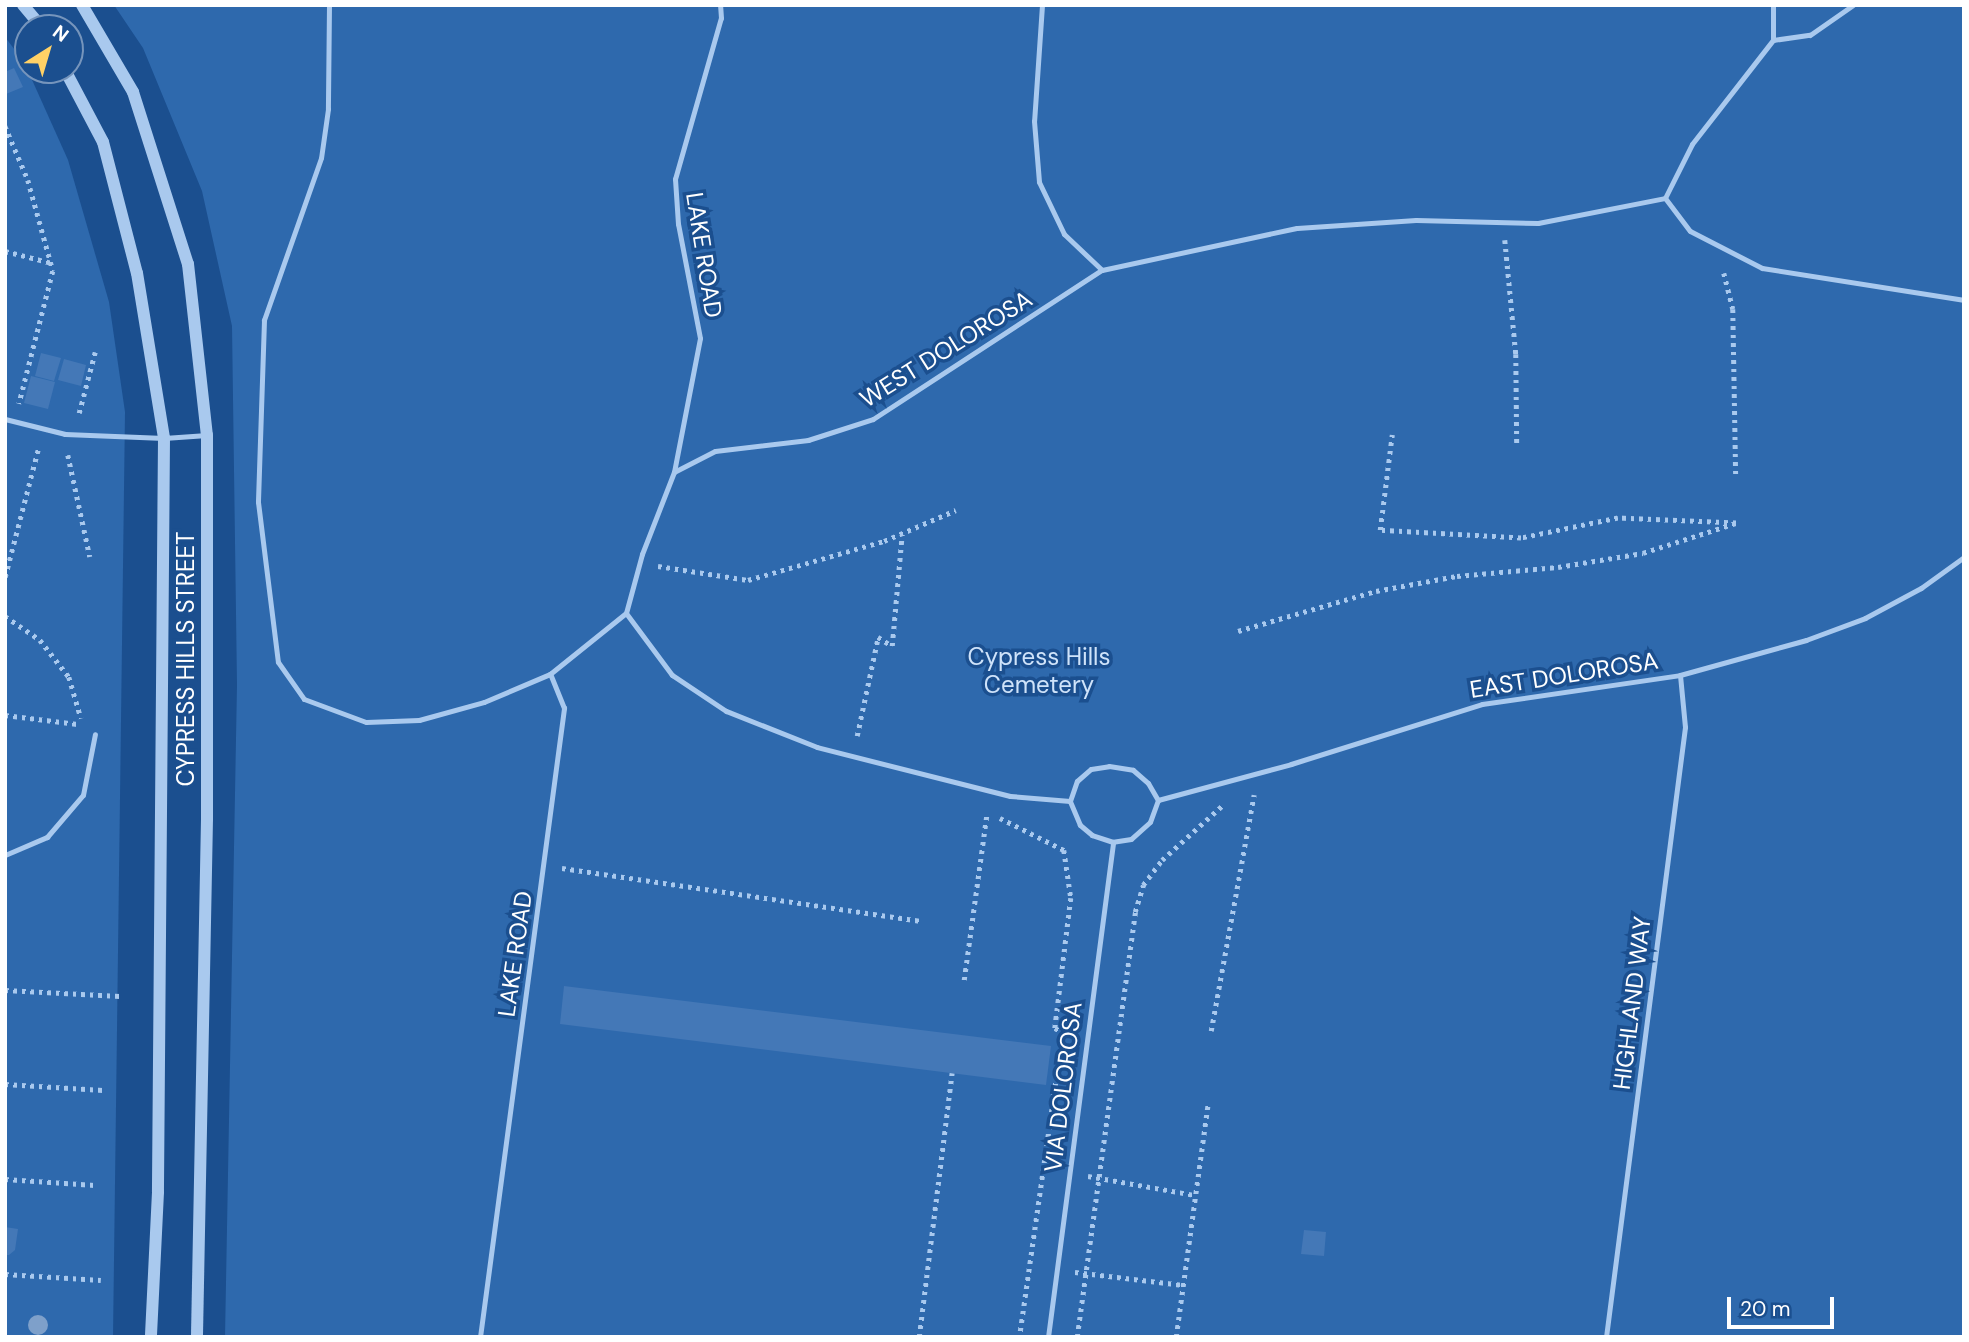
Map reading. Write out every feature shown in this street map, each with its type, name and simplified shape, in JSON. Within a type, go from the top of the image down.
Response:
[{"type":"street","name":"CYPRESS HILLS STREET","points":[[82,5],[133,92],[188,264],[207,435],[208,820],[197,1337]]},
{"type":"street","name":"CYPRESS HILLS STREET","points":[[72,84],[103,142],[137,273],[164,438],[158,1192],[150,1337]]},
{"type":"lane","points":[[329,5],[328,109],[321,158],[264,320],[258,502],[278,662],[304,699],[366,722],[419,720],[484,702],[551,674],[626,613],[640,563],[674,472]]},
{"type":"lane","name":"LAKE ROAD","points":[[674,472],[700,338],[678,224],[675,179],[721,18],[720,5]]},
{"type":"lane","points":[[1042,5],[1034,121],[1039,182],[1064,234],[1102,270]]},
{"type":"lane","points":[[1773,5],[1773,40],[1692,144],[1665,198],[1690,231],[1762,268],[1964,300]]},
{"type":"lane","points":[[1773,40],[1810,35],[1853,5]]},
{"type":"lane","name":"WEST DOLOROSA","points":[[674,472],[715,451],[808,440],[873,419],[1102,270],[1297,228],[1370,221],[1538,223],[1665,198]]},
{"type":"lane","points":[[5,419],[74,435],[164,438],[207,435]]},
{"type":"lane","name":"EAST DOLOROSA","points":[[1158,800],[1258,773],[1482,704],[1680,674],[1806,640],[1865,618],[1921,588],[1964,557]]},
{"type":"lane","points":[[626,613],[672,675],[726,711],[852,758],[1010,796],[1070,801]]},
{"type":"lane","name":"LAKE ROAD","points":[[480,1337],[564,708],[551,674]]},
{"type":"lane","name":"HIGHLAND WAY","points":[[1606,1337],[1685,727],[1680,674]]},
{"type":"lane","points":[[5,855],[47,837],[83,795],[96,734]]},
{"type":"lane","points":[[1109,766],[1133,770],[1148,783],[1158,800],[1150,822],[1131,839],[1113,842],[1092,835],[1080,825],[1070,801],[1077,781],[1091,769],[1109,766]]},
{"type":"lane","name":"VIA DOLOROSA","points":[[1048,1337],[1113,842]]},
{"type":"path","points":[[5,126],[28,180],[52,263],[15,421]]},
{"type":"path","points":[[1502,222],[1512,292],[1517,446]]},
{"type":"path","points":[[1717,245],[1733,309],[1736,477]]},
{"type":"path","points":[[5,251],[52,263]]},
{"type":"path","points":[[74,435],[95,352]]},
{"type":"path","points":[[1238,631],[1376,591],[1457,576],[1558,567],[1643,553],[1735,523],[1618,518],[1521,538],[1380,530],[1392,435]]},
{"type":"path","points":[[5,577],[38,446]]},
{"type":"path","points":[[80,452],[68,453],[90,557]]},
{"type":"path","points":[[640,563],[748,580],[902,534],[956,510]]},
{"type":"path","points":[[852,758],[877,637],[892,646],[902,534]]},
{"type":"path","points":[[5,616],[40,640],[69,677],[80,724]]},
{"type":"path","points":[[5,715],[80,724],[96,734]]},
{"type":"path","points":[[1211,1031],[1258,773]]},
{"type":"path","points":[[1077,1337],[1135,912],[1143,885],[1162,860],[1258,773]]},
{"type":"path","points":[[977,810],[1064,850],[1071,898],[1055,1028],[1063,1033],[1020,1337]]},
{"type":"path","points":[[964,979],[987,813]]},
{"type":"path","points":[[544,866],[921,921]]},
{"type":"path","points":[[5,990],[120,996]]},
{"type":"path","points":[[919,1337],[952,1073]]},
{"type":"path","points":[[5,1084],[103,1090]]},
{"type":"path","points":[[1176,1337],[1208,1104]]},
{"type":"path","points":[[1070,1173],[1195,1195]]},
{"type":"path","points":[[5,1179],[95,1185]]},
{"type":"path","points":[[1057,1270],[1183,1285]]},
{"type":"path","points":[[5,1274],[101,1280]]},
{"type":"green space","name":"Cypress Hills Cemetery","points":[[114,5],[1964,5],[1964,1337],[225,1337],[237,685],[232,326],[202,191],[143,48]]},
{"type":"green space","points":[[5,37],[14,49],[14,84],[34,84],[68,160],[109,302],[125,412],[113,1337],[5,1337]]},
{"type":"building","points":[[14,68],[14,84],[22,84],[23,87],[6,94],[5,72]]},
{"type":"building","points":[[41,353],[61,358],[54,381],[35,376]]},
{"type":"building","points":[[64,359],[86,365],[81,386],[58,380]]},
{"type":"building","points":[[31,376],[55,382],[48,409],[24,403]]},
{"type":"building","points":[[564,986],[1051,1046],[1046,1085],[560,1024]]},
{"type":"building","points":[[5,1227],[18,1229],[15,1250],[9,1255],[5,1255]]},
{"type":"building","points":[[1304,1230],[1326,1232],[1324,1256],[1301,1254]]}]
